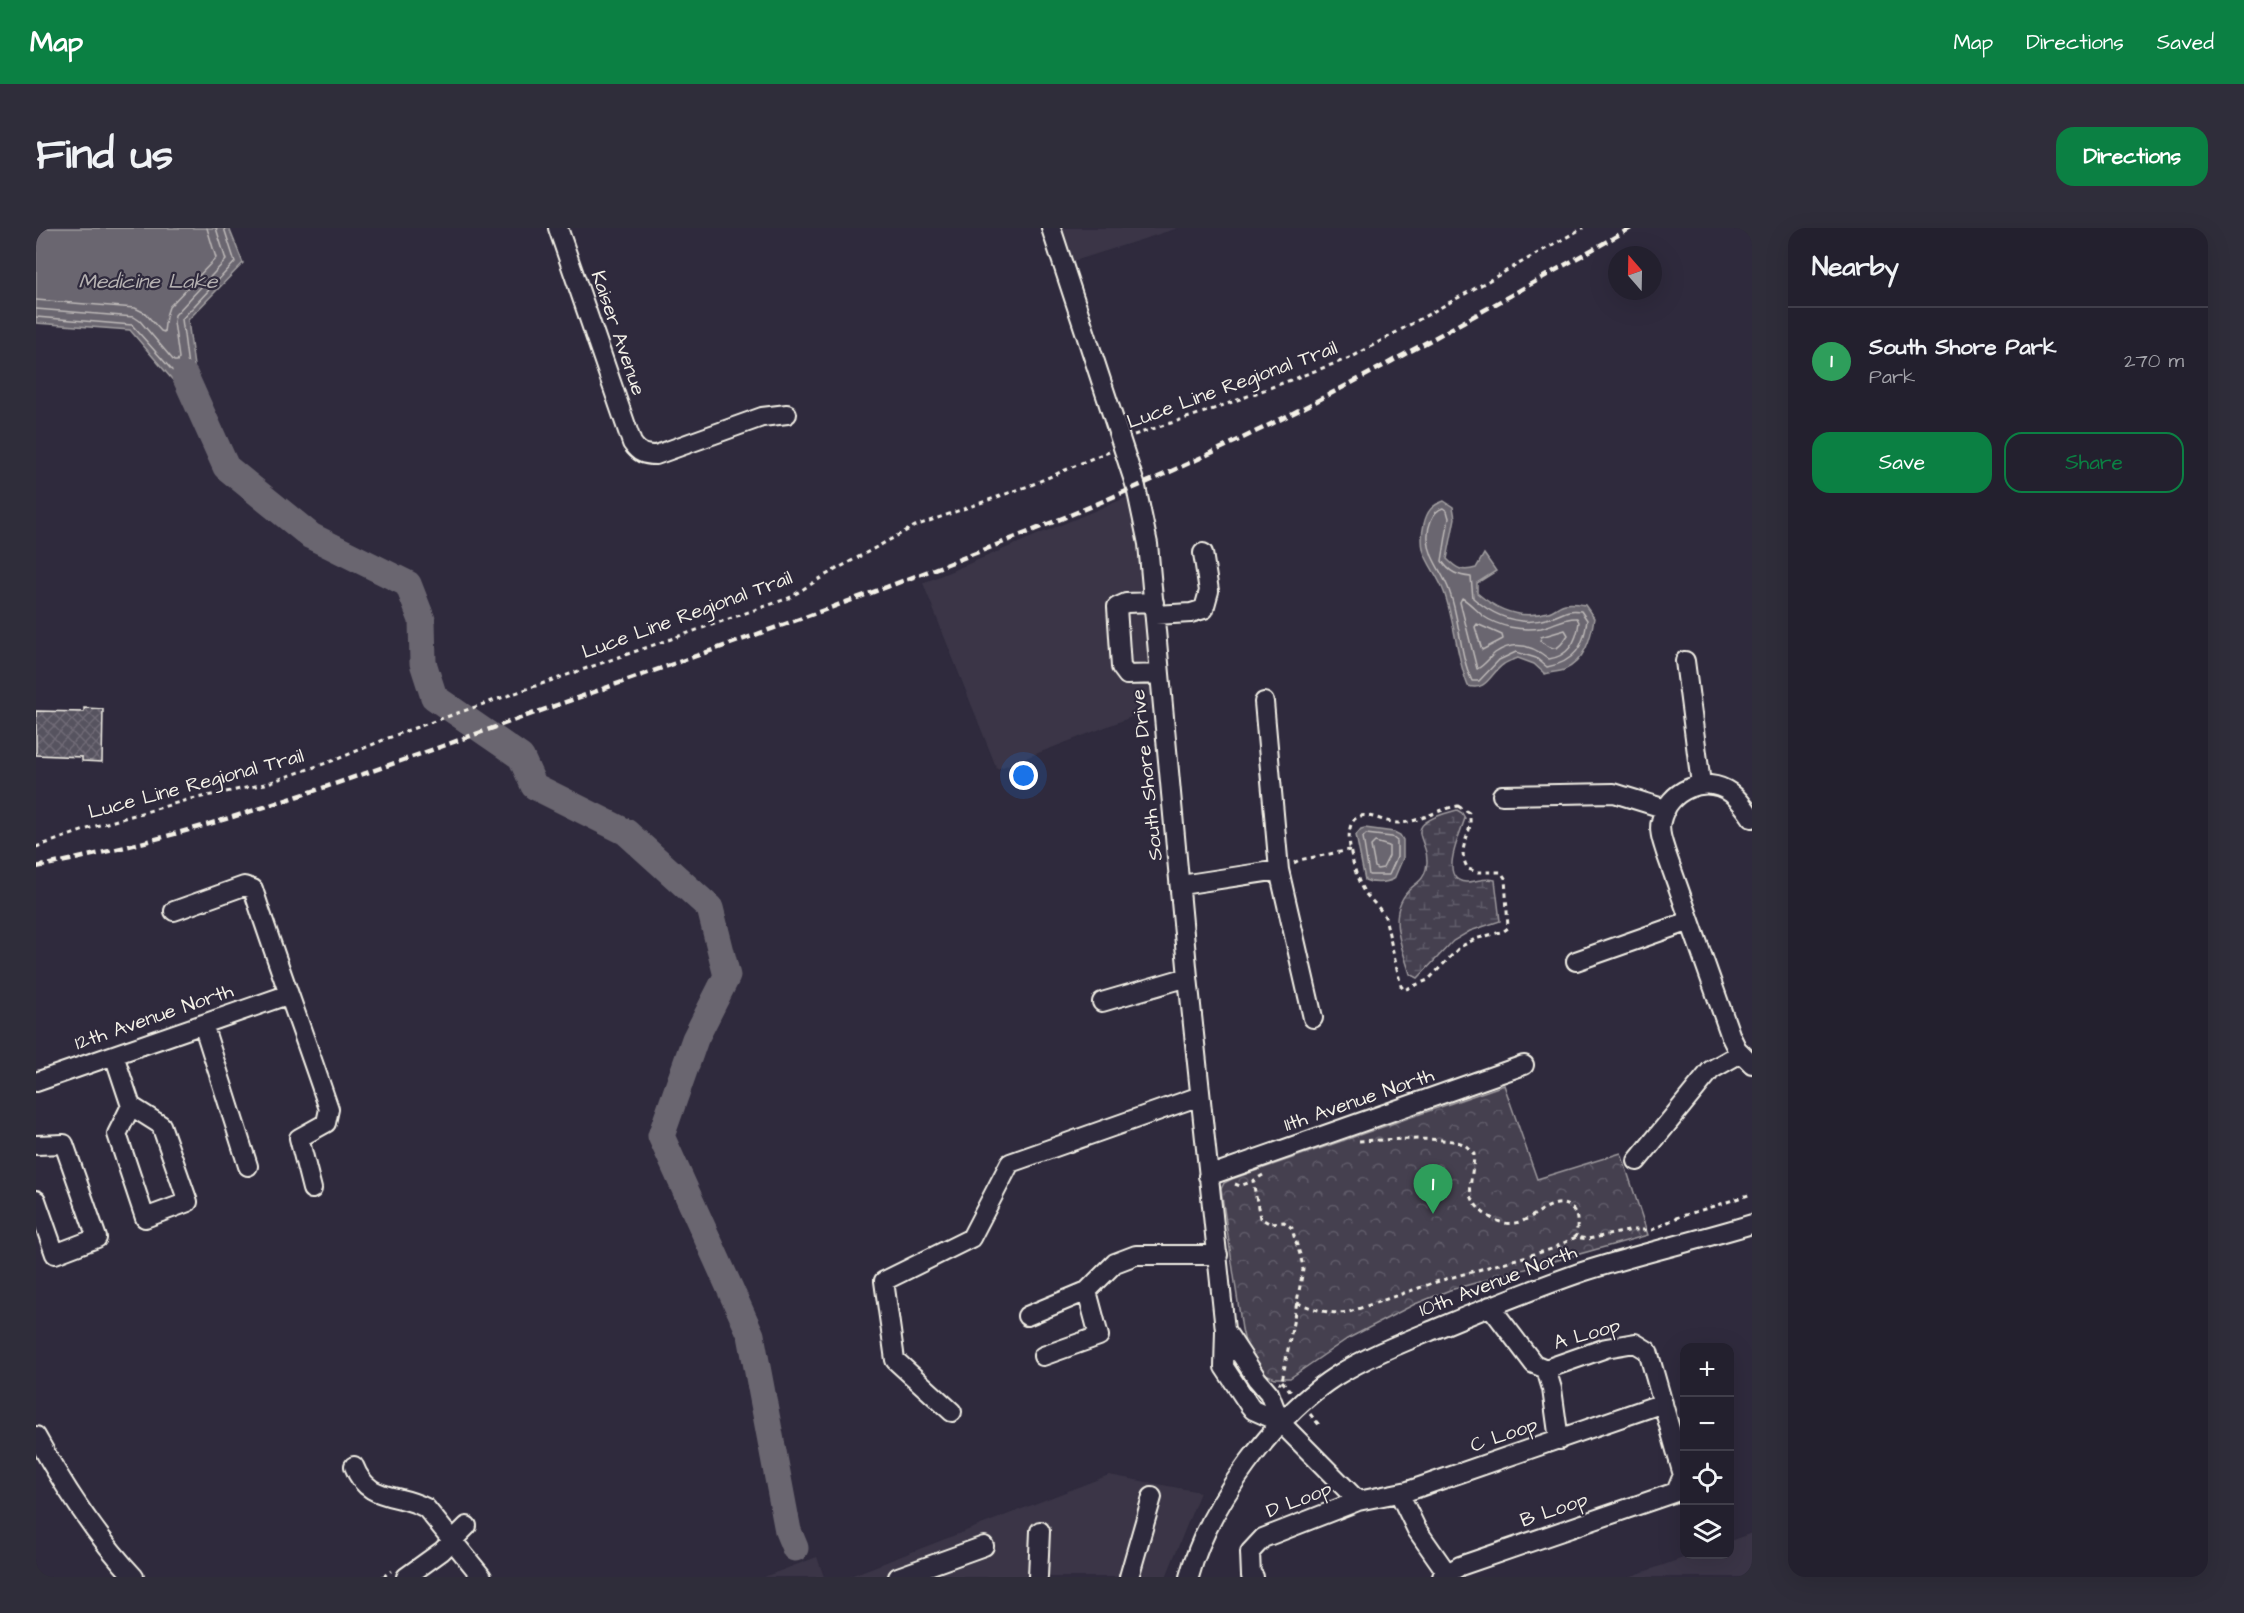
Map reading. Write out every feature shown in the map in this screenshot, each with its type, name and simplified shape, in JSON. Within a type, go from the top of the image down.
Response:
[{"type":"street","name":"Kaiser Avenue","points":[[558,228],[632,443],[638,452],[656,455],[762,417],[787,414]]},
{"type":"street","name":"South Shore Drive","points":[[1051,228],[1136,487],[1144,520],[1208,1176],[1218,1255],[1225,1330],[1224,1366],[1253,1410],[1280,1422]]},
{"type":"street","points":[[1160,674],[1127,675],[1121,667],[1117,607],[1126,603],[1191,613],[1204,609],[1209,591],[1203,553]]},
{"type":"street","points":[[1685,661],[1701,784]]},
{"type":"street","points":[[1263,702],[1279,870],[1313,1018]]},
{"type":"street","points":[[1637,1161],[1711,1070],[1747,1059],[1731,1037],[1661,837],[1660,821],[1675,797],[1687,788],[1701,784],[1716,786],[1730,792],[1741,802],[1752,818]]},
{"type":"street","points":[[1502,795],[1614,793],[1666,809]]},
{"type":"street","points":[[1181,885],[1279,870]]},
{"type":"street","points":[[174,911],[244,886],[253,889],[329,1109],[326,1123],[299,1138],[312,1189]]},
{"type":"street","points":[[1576,961],[1690,921]]},
{"type":"street","points":[[1102,1002],[1188,977]]},
{"type":"street","name":"12th Avenue North","points":[[36,1082],[288,995]]},
{"type":"street","points":[[203,1024],[248,1166]]},
{"type":"street","points":[[114,1055],[131,1106],[161,1125],[188,1202],[145,1218],[117,1134],[131,1106]]},
{"type":"street","name":"11th Avenue North","points":[[1208,1176],[1524,1065]]},
{"type":"street","points":[[952,1412],[895,1360],[884,1281],[971,1238],[1010,1163],[1200,1096]]},
{"type":"street","points":[[36,1145],[64,1144],[97,1238],[55,1254],[36,1200]]},
{"type":"street","name":"10th Avenue North","points":[[1280,1422],[1335,1377],[1385,1350],[1490,1306],[1583,1272],[1752,1224]]},
{"type":"street","points":[[1027,1316],[1088,1291],[1115,1263],[1136,1255],[1218,1255]]},
{"type":"street","points":[[1043,1356],[1099,1336],[1088,1291]]},
{"type":"street","name":"A Loop","points":[[1490,1306],[1534,1364],[1546,1369],[1606,1348],[1635,1343],[1648,1351],[1683,1475],[1676,1492]]},
{"type":"street","name":"South Shore Drive","points":[[1225,1330],[1257,1379],[1269,1393],[1280,1422]]},
{"type":"street","points":[[1546,1369],[1552,1389],[1559,1440]]},
{"type":"street","name":"C Loop","points":[[1358,1501],[1399,1493],[1663,1403]]},
{"type":"street","points":[[1189,1577],[1194,1560],[1220,1502],[1280,1422]]},
{"type":"street","name":"D Loop","points":[[1254,1577],[1251,1576],[1250,1552],[1263,1538],[1358,1501],[1280,1422]]},
{"type":"street","points":[[36,1436],[79,1510],[111,1552],[134,1577]]},
{"type":"street","points":[[354,1466],[362,1482],[378,1494],[403,1498],[426,1508],[482,1577]]},
{"type":"street","name":"B Loop","points":[[1444,1575],[1460,1566],[1676,1492]]},
{"type":"street","points":[[1399,1493],[1417,1530],[1444,1575]]},
{"type":"street","points":[[1129,1577],[1152,1497]]},
{"type":"street","points":[[406,1577],[442,1551],[467,1526]]},
{"type":"street","points":[[1038,1577],[1040,1531]]},
{"type":"street","points":[[898,1577],[984,1546]]},
{"type":"path","name":"Luce Line Regional Trail","points":[[36,847],[96,826],[187,800],[265,784],[325,764],[403,732],[789,598],[915,526],[1031,485],[1112,450],[1130,436],[1208,411],[1352,357],[1583,228]]},
{"type":"path","points":[[1458,806],[1469,813],[1472,824],[1462,846],[1462,859],[1468,869],[1478,872],[1501,872],[1505,878],[1508,928],[1475,939],[1460,947],[1428,980],[1404,990],[1401,986],[1385,916],[1360,884],[1350,850],[1349,830],[1352,820],[1359,816],[1366,815],[1382,821],[1399,823],[1426,818],[1444,808],[1458,806]]},
{"type":"path","points":[[1279,870],[1299,860],[1350,850]]},
{"type":"path","points":[[1358,1141],[1422,1140],[1463,1144],[1474,1154],[1471,1197],[1479,1210],[1496,1222],[1516,1223],[1533,1217],[1554,1204],[1564,1204],[1573,1209],[1578,1221],[1576,1237]]},
{"type":"path","points":[[1269,1393],[1282,1381],[1304,1270],[1302,1259],[1295,1247],[1292,1228],[1284,1222],[1269,1223],[1260,1218],[1253,1181],[1272,1170]]},
{"type":"path","points":[[1297,1303],[1324,1312],[1336,1314],[1348,1312],[1439,1281],[1552,1249],[1576,1237],[1588,1239],[1633,1230],[1652,1230],[1676,1218],[1752,1194]]},
{"type":"shaded area","points":[[1059,228],[1178,228],[1071,262]]},
{"type":"shaded area","points":[[1130,496],[1141,544],[1152,709],[997,769],[923,583]]},
{"type":"shaded area","points":[[1109,1475],[1200,1492],[1166,1577],[848,1577]]},
{"type":"shaded area","points":[[1752,1533],[1752,1577],[1629,1577],[1681,1559],[1734,1559],[1734,1540]]},
{"type":"shaded area","points":[[817,1557],[824,1577],[764,1577]]},
{"type":"green space","points":[[1457,810],[1465,818],[1453,855],[1453,873],[1457,879],[1466,882],[1495,880],[1500,921],[1470,931],[1453,941],[1418,978],[1410,974],[1403,953],[1398,931],[1398,909],[1402,899],[1425,873],[1427,858],[1420,834],[1421,828],[1437,816]]},
{"type":"green space","points":[[1504,1085],[1537,1179],[1621,1153],[1648,1235],[1450,1290],[1415,1304],[1347,1339],[1290,1378],[1275,1378],[1263,1373],[1246,1347],[1242,1329],[1221,1189],[1224,1183]]},
{"type":"water","name":"Medicine Lake","points":[[36,228],[229,228],[243,263],[188,320],[200,412],[130,330],[36,323]]},
{"type":"water","points":[[1444,501],[1453,507],[1455,518],[1447,559],[1460,569],[1467,570],[1476,568],[1484,554],[1496,571],[1477,583],[1477,593],[1493,605],[1510,612],[1528,615],[1550,611],[1565,604],[1585,605],[1594,618],[1591,633],[1582,655],[1571,666],[1562,671],[1545,674],[1534,664],[1518,658],[1504,664],[1484,684],[1468,686],[1448,603],[1422,545],[1427,515],[1436,504]]},
{"type":"water","points":[[1365,828],[1394,832],[1403,840],[1403,858],[1394,879],[1380,882],[1365,880],[1356,835]]},
{"type":"building","points":[[84,708],[103,709],[102,762],[82,761],[82,757],[36,755],[36,711],[84,712]]},
{"type":"waterway","points":[[185,376],[226,467],[311,536],[408,584],[422,620],[423,663],[434,697],[521,757],[534,786],[626,832],[710,908],[727,976],[695,1039],[661,1136],[751,1335],[788,1531],[795,1548]]},
{"type":"railway","points":[[36,867],[169,836],[299,796],[805,617],[969,556],[1131,489],[1265,427],[1423,344],[1631,228]]},
{"type":"place","name":"South Shore Park","points":[[1433,1214]]}]
